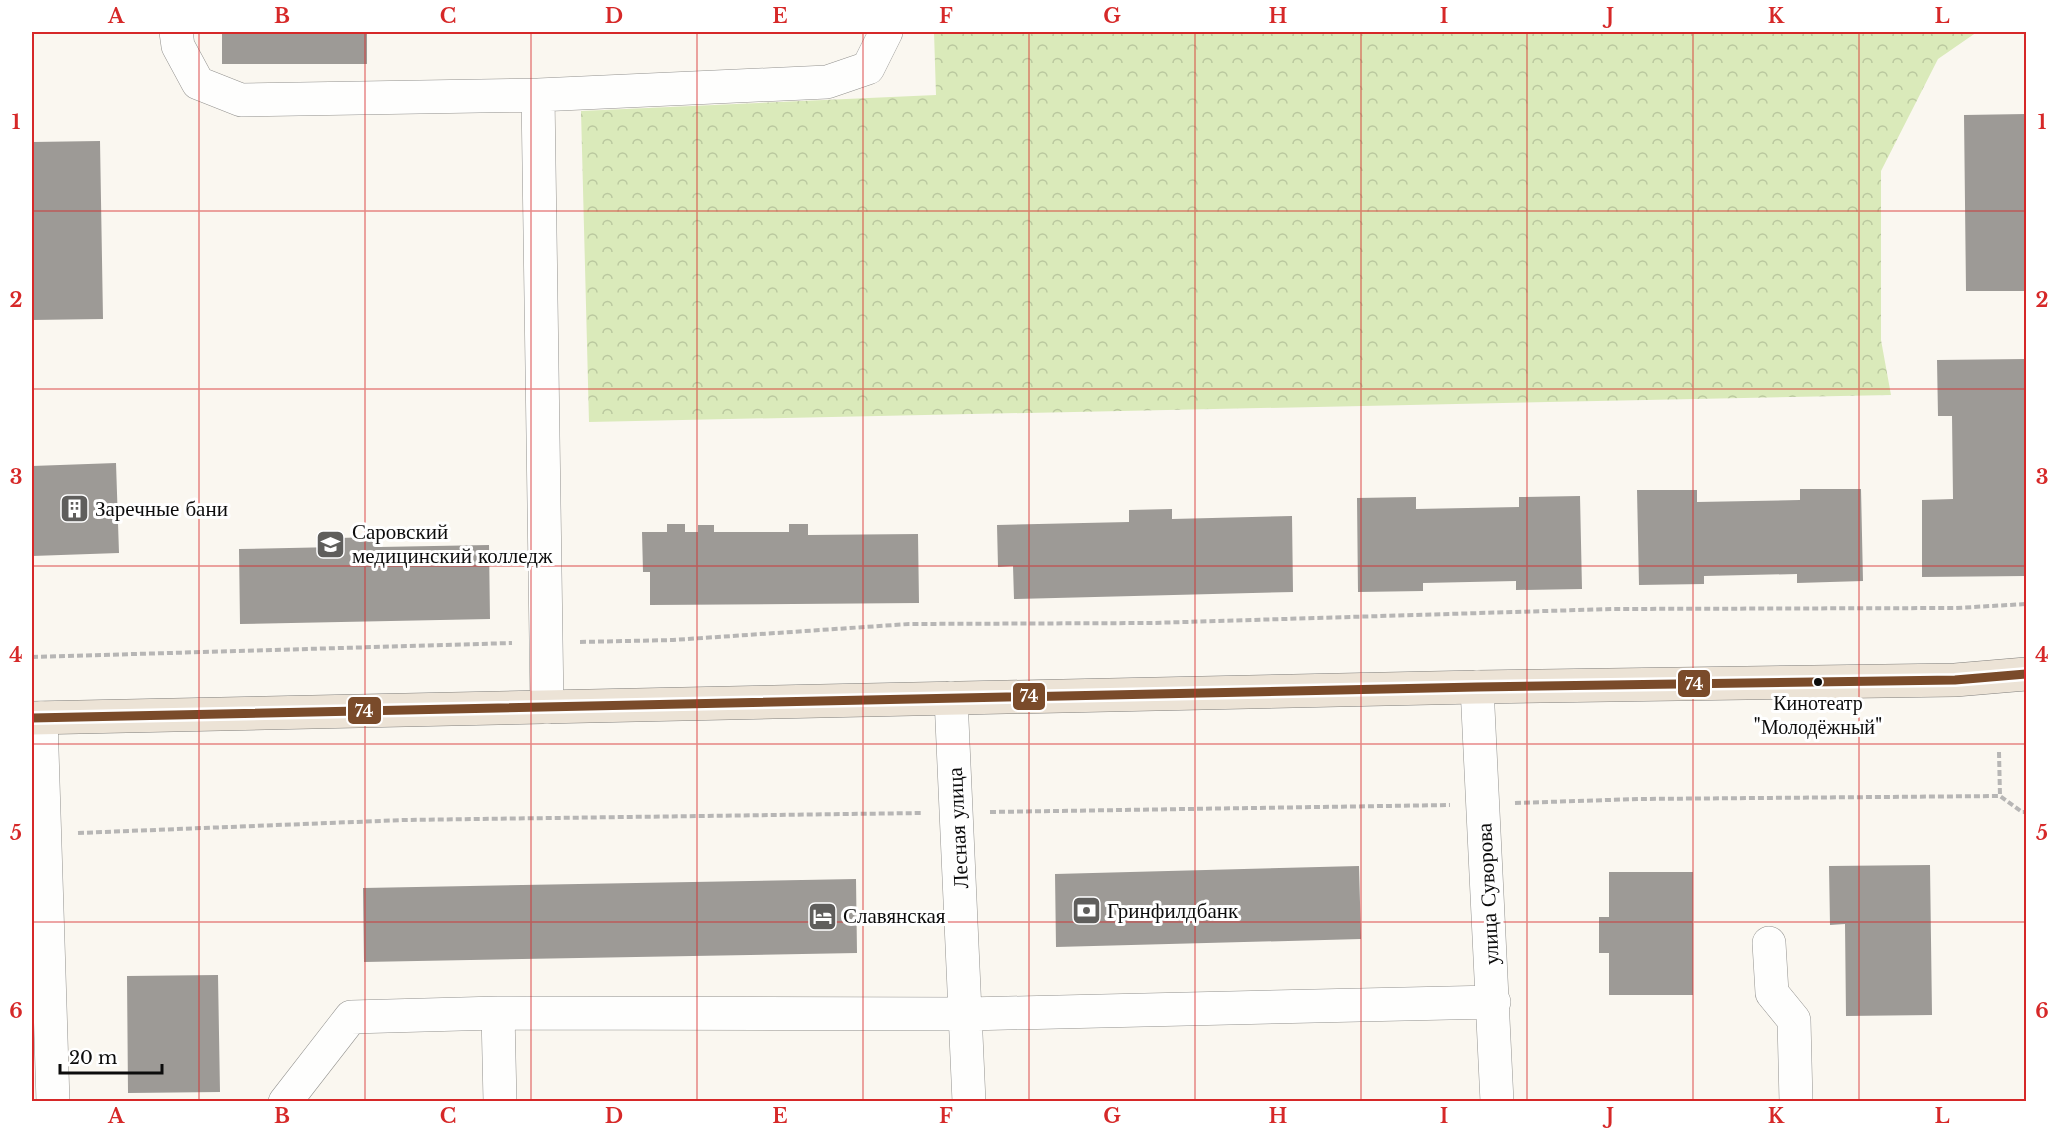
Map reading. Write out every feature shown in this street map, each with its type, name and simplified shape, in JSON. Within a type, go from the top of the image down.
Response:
[{"type":"main road","points":[[36,718],[1477,687],[1955,680],[2026,674]]},
{"type":"street","points":[[176,32],[178,46],[198,83],[241,100],[538,95],[827,82],[868,68],[886,32]]},
{"type":"street","points":[[538,95],[547,707]]},
{"type":"street","name":"улица Суворова","points":[[1477,687],[1497,1101]]},
{"type":"street","name":"Лесная улица","points":[[951,698],[967,1014],[969,1101]]},
{"type":"street","points":[[36,718],[46,836],[53,1101]]},
{"type":"street","points":[[1769,943],[1772,993],[1794,1020],[1796,1101]]},
{"type":"street","points":[[285,1101],[351,1017],[498,1013],[967,1014],[1494,1002]]},
{"type":"street","points":[[498,1013],[500,1101]]},
{"type":"path","points":[[32,657],[673,640],[909,624],[1152,622],[1612,609],[1956,608],[2026,604]]},
{"type":"path","points":[[1999,752],[2000,796]]},
{"type":"path","points":[[46,836],[116,829],[404,820],[957,813],[1484,804],[1639,799],[2000,796],[2022,812],[2026,812]]},
{"type":"green space","points":[[934,32],[1977,32],[1938,59],[1881,171],[1881,340],[1891,395],[589,422],[581,111],[936,95]]},
{"type":"building","points":[[222,32],[367,32],[367,64],[222,64]]},
{"type":"building","points":[[2026,114],[2026,291],[1966,291],[1964,115]]},
{"type":"building","points":[[100,141],[103,319],[32,320],[32,142]]},
{"type":"building","points":[[2026,359],[2026,576],[1922,577],[1922,500],[1953,499],[1952,416],[1938,416],[1937,360]]},
{"type":"building","name":"Заречные бани","points":[[116,463],[119,553],[32,556],[32,466]]},
{"type":"building","points":[[1800,489],[1861,489],[1863,581],[1797,583],[1797,574],[1704,576],[1704,584],[1639,585],[1637,490],[1697,490],[1697,502],[1800,500]]},
{"type":"building","points":[[1580,496],[1582,589],[1516,590],[1516,581],[1423,583],[1423,591],[1358,592],[1357,498],[1416,497],[1416,509],[1519,507],[1519,497]]},
{"type":"building","points":[[1172,509],[1172,519],[1292,516],[1293,592],[1014,599],[1013,566],[998,567],[997,525],[1129,522],[1129,510]]},
{"type":"building","points":[[667,524],[685,524],[685,532],[698,532],[698,525],[714,525],[714,532],[789,532],[789,524],[808,524],[808,535],[918,534],[919,603],[650,605],[650,572],[643,572],[642,532],[667,532]]},
{"type":"building","points":[[378,537],[379,547],[489,545],[490,619],[240,624],[239,549],[337,547],[337,538]]},
{"type":"building","points":[[1930,865],[1932,1015],[1846,1016],[1845,924],[1830,925],[1829,866]]},
{"type":"building","points":[[1359,866],[1361,939],[1056,947],[1055,874]]},
{"type":"building","points":[[1609,872],[1693,872],[1693,995],[1609,995],[1609,953],[1599,953],[1599,917],[1609,917]]},
{"type":"building","points":[[856,879],[857,953],[364,962],[363,888]]},
{"type":"building","points":[[218,975],[220,1092],[128,1093],[127,976]]},
{"type":"transit line","name":"74","points":[[32,718],[1477,687],[1955,680],[2026,674]]},
{"type":"place","name":"Заречные бани","points":[[74,509]]},
{"type":"place","name":"Саровский медицинский колледж","points":[[331,544]]},
{"type":"place","name":"Кинотеатр \"Молодёжный\"","points":[[1818,682]]},
{"type":"place","name":"Гринфилдбанк","points":[[1086,911]]},
{"type":"place","name":"Славянская","points":[[822,916]]}]
